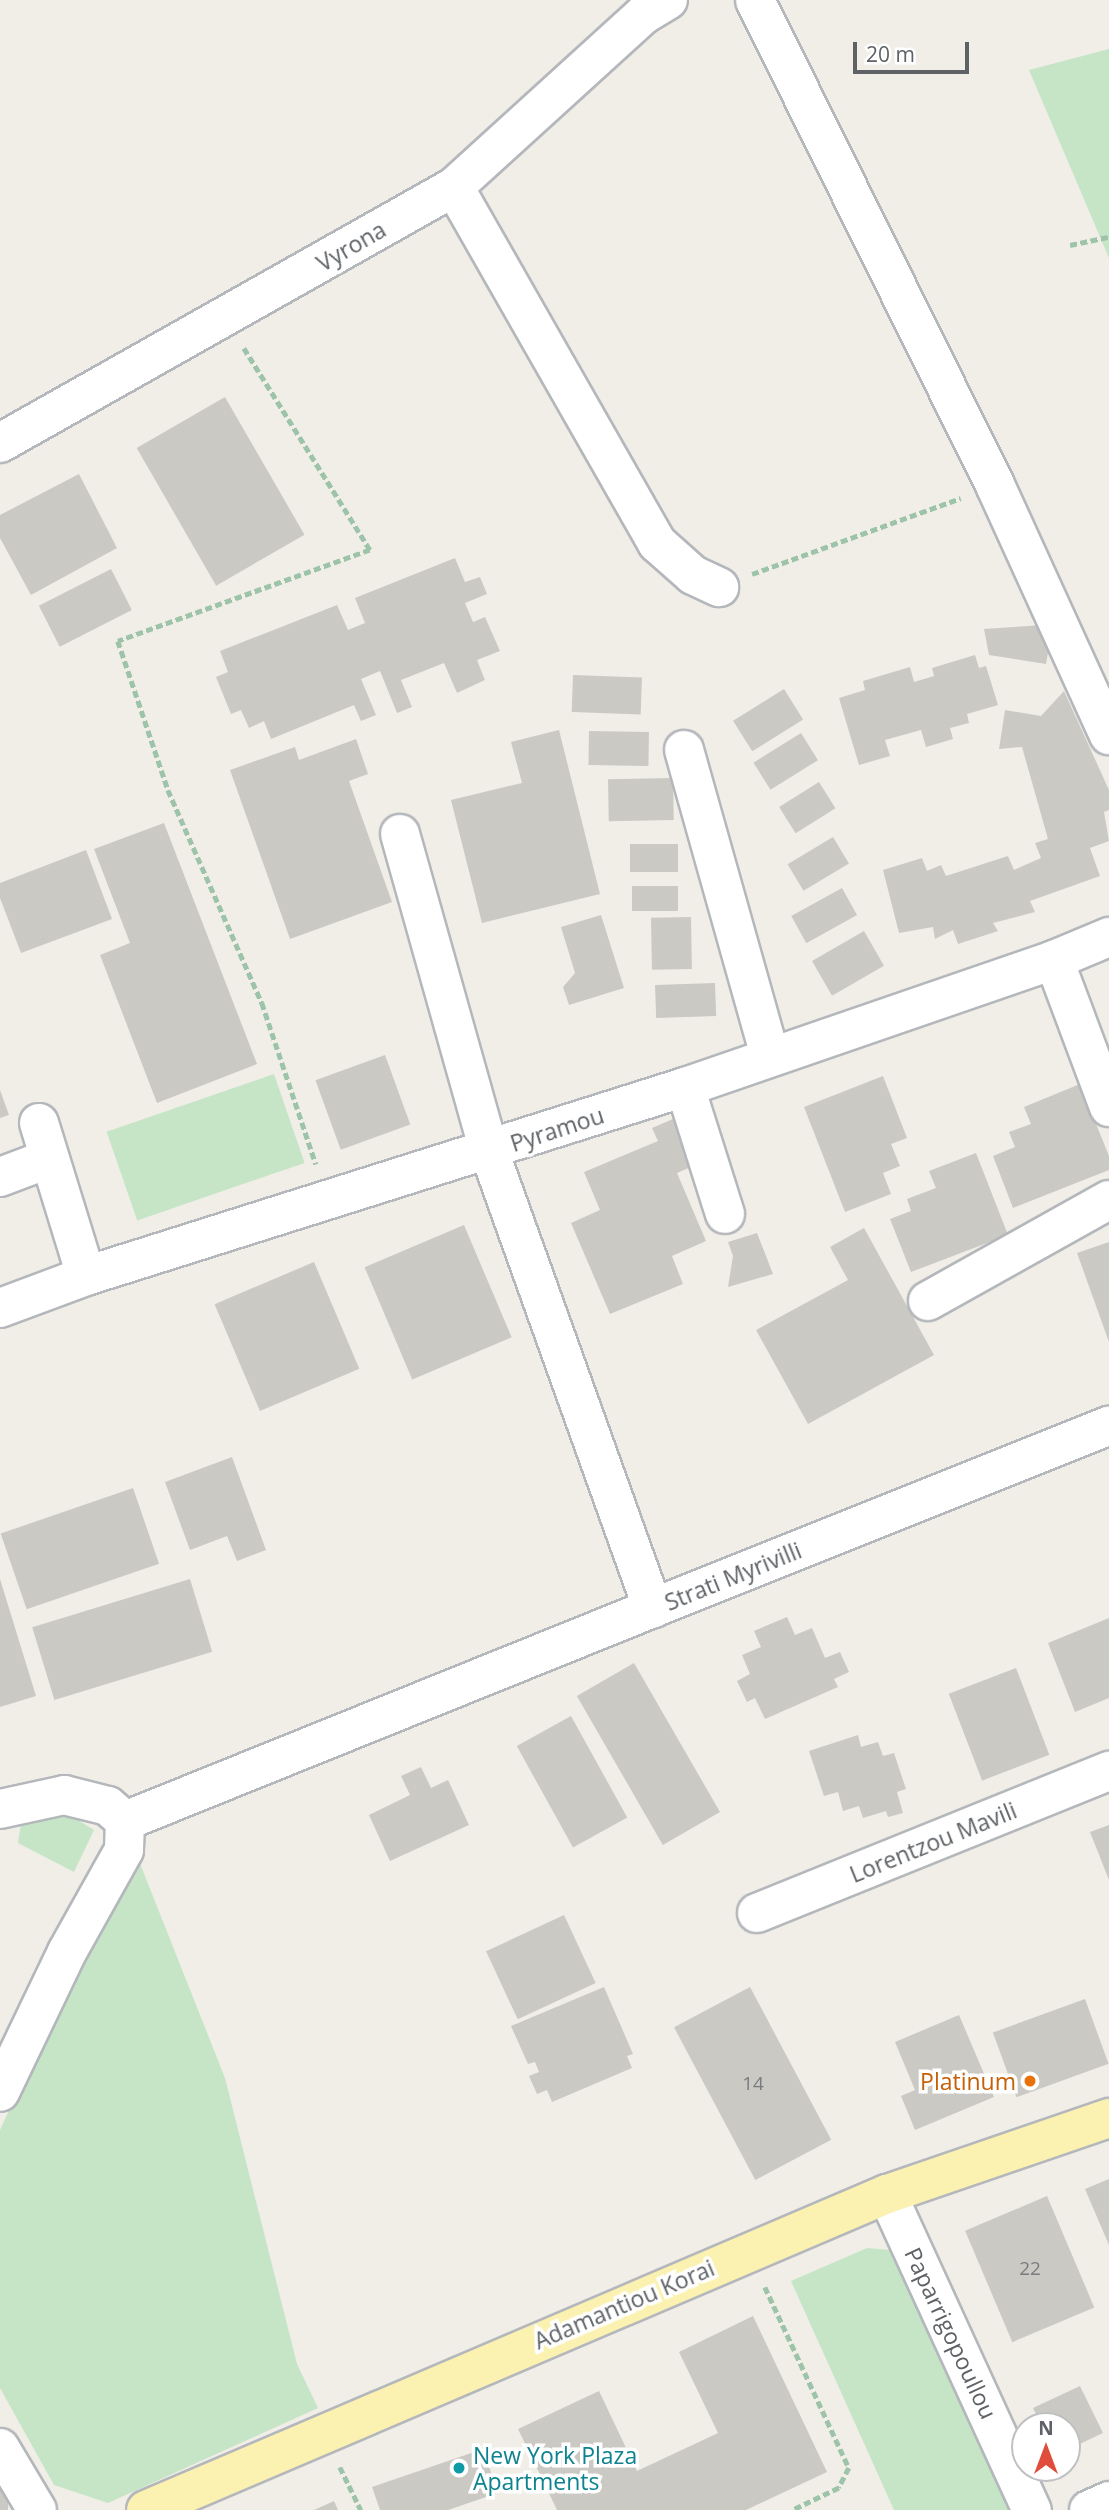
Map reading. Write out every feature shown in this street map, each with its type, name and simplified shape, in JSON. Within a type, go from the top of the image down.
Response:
[{"type":"main road","name":"Adamantiou Korai","points":[[146,2510],[887,2194],[1109,2118]]},
{"type":"street","name":"Vyrona","points":[[0,443],[226,318],[454,187],[643,15],[667,0]]},
{"type":"street","points":[[755,0],[995,485],[1109,735]]},
{"type":"street","points":[[454,187],[657,543],[693,575],[719,587]]},
{"type":"street","points":[[684,750],[770,1056]]},
{"type":"street","name":"Strati Myrivilli","points":[[400,834],[489,1150],[653,1608],[1109,1426]]},
{"type":"street","name":"Pyramou","points":[[0,1308],[86,1276],[329,1203],[685,1087],[1054,960],[1109,936]]},
{"type":"street","points":[[1054,960],[1109,1107]]},
{"type":"street","points":[[685,1087],[726,1214]]},
{"type":"street","points":[[0,1177],[43,1141],[86,1276]]},
{"type":"street","points":[[928,1301],[1109,1200]]},
{"type":"street","points":[[125,1822],[653,1608]]},
{"type":"street","name":"Lorentzou Mavili","points":[[757,1913],[1109,1771]]},
{"type":"street","points":[[0,1810],[64,1795],[108,1806],[125,1822],[124,1850],[66,1952],[0,2092]]},
{"type":"street","name":"Paparrigopoullou","points":[[887,2194],[1032,2510]]},
{"type":"street","points":[[0,2448],[37,2510]]},
{"type":"street","points":[[1089,2510],[1109,2501]]},
{"type":"path","points":[[1070,245],[1109,236]]},
{"type":"path","points":[[226,318],[370,550],[118,641],[168,790],[262,1003],[329,1203]]},
{"type":"path","points":[[719,587],[995,485]]},
{"type":"path","points":[[748,2251],[849,2468],[839,2488],[793,2510]]},
{"type":"green space","points":[[1109,49],[1109,258],[1029,70]]},
{"type":"green space","points":[[274,1074],[305,1163],[137,1221],[107,1132]]},
{"type":"green space","points":[[68,1814],[94,1830],[74,1872],[18,1843],[21,1823]]},
{"type":"green space","points":[[139,1861],[225,2078],[297,2364],[318,2408],[108,2503],[54,2485],[0,2388],[0,2130],[80,1957]]},
{"type":"green space","points":[[867,2248],[891,2250],[906,2265],[1016,2510],[894,2510],[791,2281]]},
{"type":"building","points":[[225,397],[305,535],[216,586],[137,448]]},
{"type":"building","points":[[79,474],[117,548],[31,595],[0,538],[0,515]]},
{"type":"building","points":[[455,558],[465,582],[480,577],[487,594],[465,603],[473,622],[485,617],[500,651],[477,660],[485,680],[457,693],[444,663],[401,680],[412,707],[397,713],[380,671],[361,679],[376,715],[361,721],[354,705],[271,739],[264,721],[249,728],[241,710],[231,714],[216,677],[228,672],[220,651],[337,605],[348,630],[365,623],[355,598]]},
{"type":"building","points":[[111,569],[132,610],[60,647],[39,606]]},
{"type":"building","points":[[1043,625],[1049,647],[1046,664],[989,655],[984,629]]},
{"type":"building","points":[[975,655],[979,668],[986,666],[998,705],[967,714],[969,723],[950,728],[953,739],[926,747],[921,730],[885,740],[890,756],[859,765],[839,698],[865,690],[863,681],[910,667],[914,682],[934,676],[932,668]]},
{"type":"building","points":[[573,675],[642,677],[641,714],[572,712]]},
{"type":"building","points":[[784,689],[803,720],[752,751],[733,721]]},
{"type":"building","points":[[1064,691],[1109,790],[1109,810],[1104,812],[1109,841],[1090,848],[1100,876],[1030,901],[1035,912],[993,923],[998,931],[958,944],[953,930],[935,939],[933,927],[899,933],[883,870],[922,858],[927,871],[941,865],[946,876],[1008,856],[1014,870],[1041,858],[1035,843],[1048,839],[1022,747],[999,749],[1005,710],[1041,716]]},
{"type":"building","points":[[559,730],[600,894],[482,923],[451,800],[522,783],[511,742]]},
{"type":"building","points":[[589,731],[649,732],[648,766],[588,765]]},
{"type":"building","points":[[801,733],[818,760],[770,790],[754,763]]},
{"type":"building","points":[[356,739],[368,774],[349,781],[392,902],[290,939],[230,770],[295,747],[299,760]]},
{"type":"building","points":[[673,778],[674,820],[609,821],[608,779]]},
{"type":"building","points":[[819,782],[835,808],[796,833],[779,807]]},
{"type":"building","points":[[164,823],[257,1064],[157,1103],[100,955],[130,943],[94,849]]},
{"type":"building","points":[[833,837],[849,864],[804,891],[788,864]]},
{"type":"building","points":[[630,844],[678,844],[678,872],[630,872]]},
{"type":"building","points":[[86,850],[112,919],[21,953],[0,898],[0,883]]},
{"type":"building","points":[[632,886],[678,886],[678,911],[632,911]]},
{"type":"building","points":[[842,888],[857,915],[806,943],[791,916]]},
{"type":"building","points":[[601,915],[624,988],[569,1005],[563,987],[575,973],[561,927]]},
{"type":"building","points":[[691,917],[692,969],[652,970],[651,918]]},
{"type":"building","points":[[864,931],[884,966],[832,996],[812,961]]},
{"type":"building","points":[[715,983],[716,1016],[656,1018],[655,985]]},
{"type":"building","points":[[385,1055],[410,1125],[341,1150],[315,1080]]},
{"type":"building","points":[[883,1076],[907,1138],[891,1144],[900,1166],[883,1173],[891,1194],[845,1212],[804,1107]]},
{"type":"building","points":[[1080,1084],[1109,1156],[1109,1170],[1013,1208],[993,1156],[1015,1147],[1009,1132],[1031,1124],[1024,1107]]},
{"type":"building","points":[[0,1090],[9,1115],[0,1118]]},
{"type":"building","points":[[673,1119],[693,1166],[677,1173],[706,1241],[672,1256],[683,1284],[610,1314],[571,1223],[600,1210],[584,1172],[658,1141],[652,1128]]},
{"type":"building","points":[[976,1153],[1008,1235],[911,1272],[890,1219],[911,1211],[907,1199],[936,1188],[929,1171]]},
{"type":"building","points":[[464,1225],[512,1337],[412,1380],[365,1267]]},
{"type":"building","points":[[864,1228],[934,1355],[808,1424],[756,1330],[848,1280],[830,1247]]},
{"type":"building","points":[[757,1233],[773,1274],[728,1287],[733,1256],[728,1242]]},
{"type":"building","points":[[1109,1242],[1109,1342],[1077,1253]]},
{"type":"building","points":[[314,1262],[359,1369],[260,1411],[215,1304]]},
{"type":"building","points":[[232,1457],[266,1550],[237,1561],[227,1536],[190,1550],[165,1482]]},
{"type":"building","points":[[133,1488],[159,1564],[27,1609],[1,1534]]},
{"type":"building","points":[[0,1579],[36,1696],[0,1707]]},
{"type":"building","points":[[190,1579],[212,1652],[54,1700],[32,1627]]},
{"type":"building","points":[[787,1617],[795,1635],[812,1628],[825,1658],[840,1652],[849,1672],[834,1679],[838,1687],[765,1719],[755,1698],[747,1702],[737,1681],[750,1674],[742,1655],[761,1647],[754,1631]]},
{"type":"building","points":[[1109,1618],[1109,1698],[1075,1712],[1048,1643]]},
{"type":"building","points":[[634,1663],[720,1812],[663,1845],[577,1696]]},
{"type":"building","points":[[1016,1668],[1049,1755],[982,1781],[949,1694]]},
{"type":"building","points":[[571,1716],[627,1817],[573,1848],[517,1746]]},
{"type":"building","points":[[858,1735],[861,1747],[878,1742],[883,1756],[894,1753],[906,1789],[897,1792],[903,1813],[888,1817],[886,1811],[863,1818],[859,1806],[843,1811],[838,1792],[824,1796],[809,1751]]},
{"type":"building","points":[[421,1767],[431,1788],[448,1780],[469,1825],[390,1861],[369,1815],[410,1795],[401,1776]]},
{"type":"building","points":[[1109,1825],[1109,1880],[1090,1832]]},
{"type":"building","points":[[564,1915],[596,1983],[518,2019],[486,1951]]},
{"type":"building","points":[[604,1987],[633,2054],[627,2056],[632,2068],[552,2102],[547,2090],[537,2094],[529,2076],[539,2072],[535,2062],[528,2064],[511,2026]]},
{"type":"building","points":[[750,1987],[831,2140],[755,2180],[674,2027]]},
{"type":"building","points":[[1085,1999],[1109,2064],[1017,2097],[993,2033]]},
{"type":"building","points":[[959,2015],[994,2097],[915,2130],[901,2096],[915,2090],[895,2042]]},
{"type":"building","points":[[1109,2179],[1109,2245],[1085,2189]]},
{"type":"building","points":[[1047,2196],[1094,2307],[1012,2342],[965,2231]]},
{"type":"building","points":[[753,2316],[827,2472],[746,2510],[557,2510],[518,2429],[599,2391],[637,2471],[718,2433],[679,2352]]},
{"type":"building","points":[[1080,2386],[1103,2433],[1081,2443],[1081,2412],[1035,2412],[1033,2408]]},
{"type":"building","name":"New York Plaza Apartments","points":[[483,2449],[498,2493],[448,2510],[380,2510],[372,2487]]},
{"type":"building","points":[[0,2488],[8,2500],[8,2510],[0,2510]]},
{"type":"building","points":[[334,2501],[338,2510],[314,2510]]},
{"type":"place","name":"Platinum","points":[[1030,2081]]},
{"type":"place","name":"New York Plaza Apartments","points":[[459,2468]]}]
